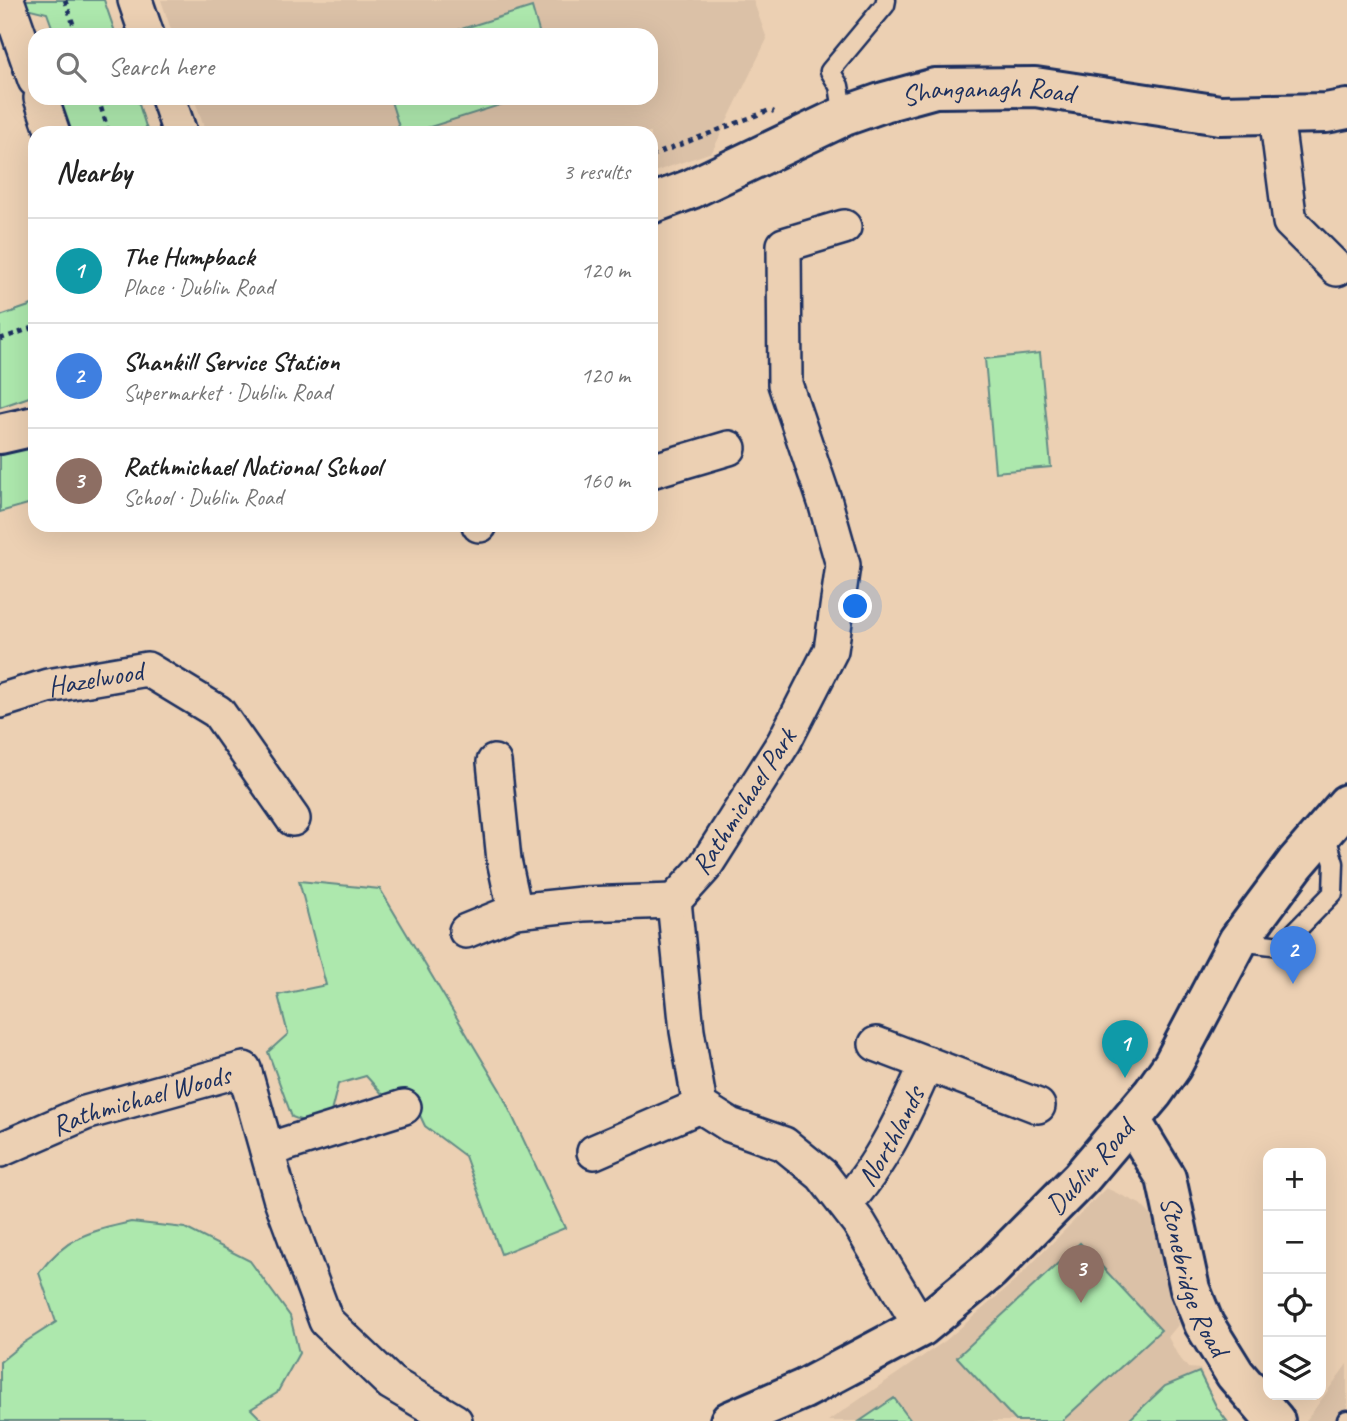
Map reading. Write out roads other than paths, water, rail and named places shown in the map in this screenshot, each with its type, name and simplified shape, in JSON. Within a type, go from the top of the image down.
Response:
[{"type":"main road","name":"Shanganagh Road","points":[[658,202],[691,190],[844,116],[934,89],[1035,87],[1220,115],[1326,113],[1347,109]]},
{"type":"main road","points":[[0,434],[28,427]]},
{"type":"main road","name":"Dublin Road","points":[[730,1421],[804,1389],[921,1327],[990,1270],[1081,1178],[1166,1076],[1238,941],[1296,863],[1341,812]]},
{"type":"main road","name":"Stonebridge Road","points":[[1131,1120],[1166,1178],[1190,1289],[1204,1324],[1235,1374],[1275,1421]]},
{"type":"street","points":[[7,0],[28,60]]},
{"type":"street","points":[[135,0],[145,28]]},
{"type":"street","points":[[43,105],[51,126]]},
{"type":"street","points":[[170,105],[178,126]]},
{"type":"street","points":[[1276,115],[1290,222],[1337,269]]},
{"type":"street","name":"Rathmichael Park","points":[[700,1106],[687,1031],[674,901],[704,868],[784,742],[831,650],[843,565],[785,384],[784,245],[844,227]]},
{"type":"street","points":[[658,469],[729,448]]},
{"type":"street","name":"Hazelwood","points":[[0,701],[48,686],[147,669],[218,712],[293,819]]},
{"type":"street","points":[[494,762],[504,860],[515,911]]},
{"type":"street","points":[[466,931],[515,911],[582,904],[674,901]]},
{"type":"street","name":"Northlands","points":[[876,1044],[1038,1106]]},
{"type":"street","name":"Northlands","points":[[845,1204],[857,1191],[904,1115],[927,1063]]},
{"type":"street","name":"Rathmichael Woods","points":[[0,1150],[85,1112],[244,1069],[279,1197],[326,1321],[391,1383],[455,1421]]},
{"type":"street","points":[[594,1152],[700,1106],[730,1125],[784,1144],[822,1175],[845,1204],[921,1327]]},
{"type":"street","points":[[267,1150],[404,1107]]},
{"type":"lane","points":[[844,116],[839,86],[830,71],[885,5],[886,0]]},
{"type":"place","name":"Shankill Service Station","points":[[1293,984]]},
{"type":"place","name":"The Humpback","points":[[1125,1078]]},
{"type":"place","name":"Rathmichael National School","points":[[1081,1303]]}]
